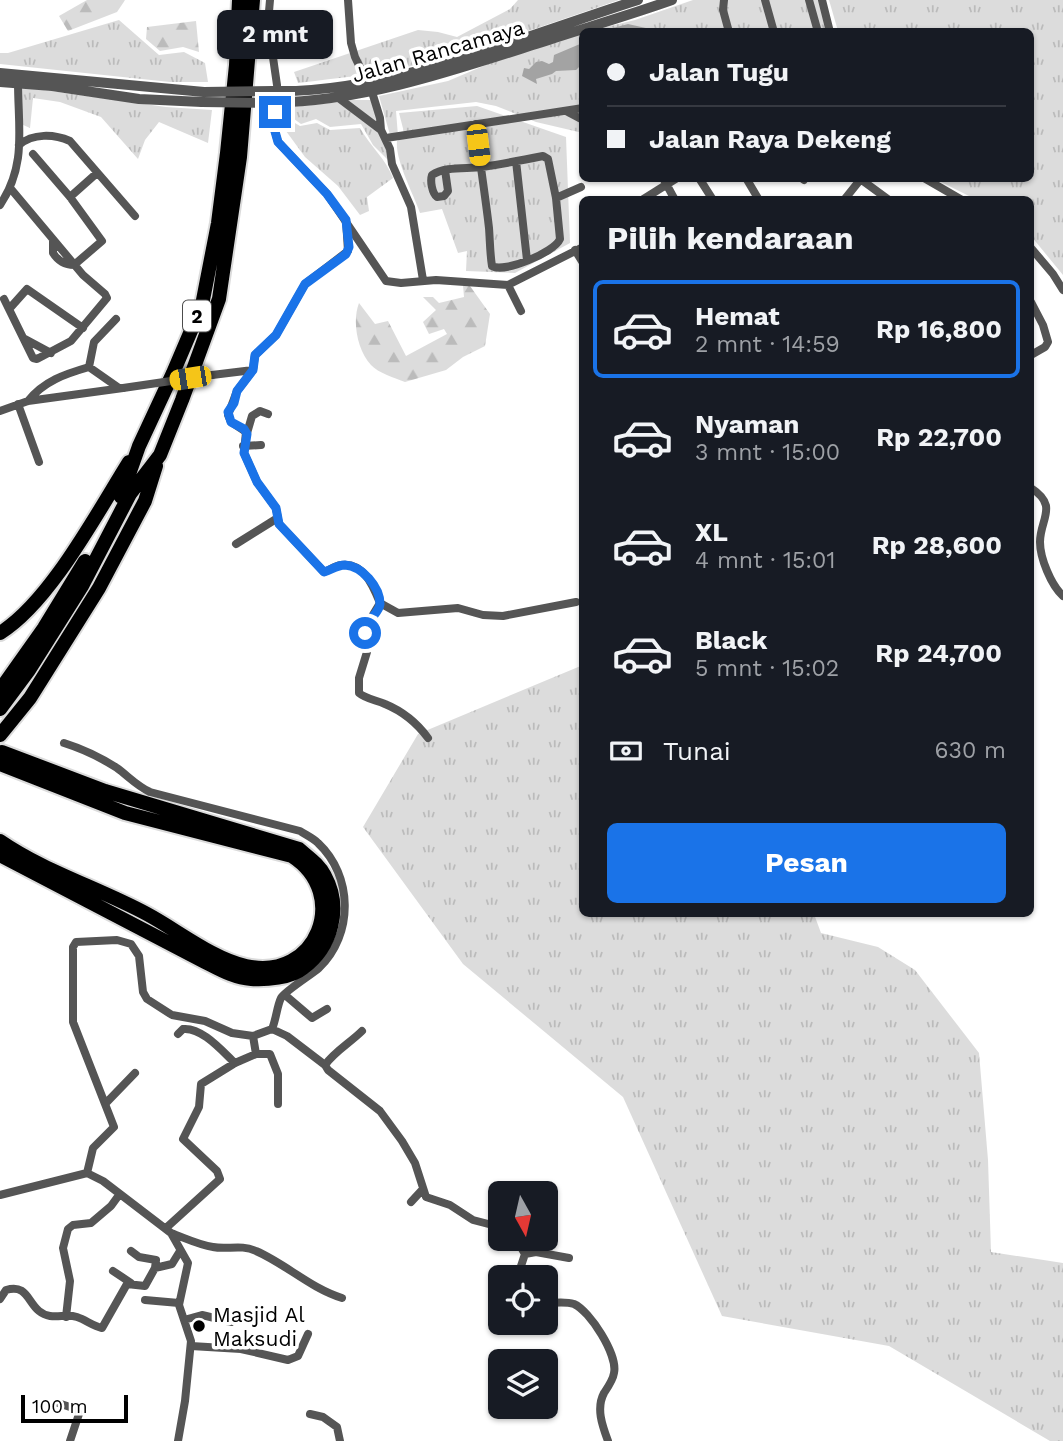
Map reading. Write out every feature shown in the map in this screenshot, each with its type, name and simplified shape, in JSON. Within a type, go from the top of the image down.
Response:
[{"type":"highway","name":"2","points":[[233,155],[239,0]]},
{"type":"highway","name":"2","points":[[0,709],[6,688],[79,583],[130,494],[159,455],[219,299],[230,177],[253,0]]},
{"type":"highway","name":"2","points":[[79,583],[125,490],[139,446],[202,304],[230,177]]},
{"type":"highway","points":[[0,633],[26,613],[61,567],[139,446]]},
{"type":"highway","points":[[0,735],[30,698],[99,588],[145,501],[159,455]]},
{"type":"highway","points":[[0,841],[27,858],[146,913],[218,954],[245,966],[265,968],[290,964],[314,942],[323,912],[315,879],[303,863],[292,856],[125,813],[1,758]]},
{"type":"highway","points":[[0,855],[230,974],[250,979],[288,975],[303,969],[323,948],[330,933],[334,904],[331,888],[316,863],[299,849],[1,758]]},
{"type":"street","points":[[270,0],[268,23],[275,88]]},
{"type":"street","points":[[348,0],[351,43],[372,92],[395,172],[411,207],[423,280]]},
{"type":"street","name":"Jalan Rancamaya","points":[[623,10],[638,0]]},
{"type":"street","name":"Jalan Rancamaya","points":[[0,73],[274,107],[372,92],[394,81],[459,58],[623,10],[672,0]]},
{"type":"street","points":[[724,0],[723,10],[728,28]]},
{"type":"street","points":[[765,0],[773,28]]},
{"type":"street","points":[[809,0],[817,28]]},
{"type":"street","points":[[822,0],[829,28]]},
{"type":"street","name":"Jalan Rancamaya","points":[[0,82],[18,82],[125,97],[203,97],[275,88],[330,87],[367,81],[394,81]]},
{"type":"street","points":[[0,205],[17,172],[18,82]]},
{"type":"street","points":[[330,87],[337,97],[383,134],[579,109]]},
{"type":"street","points":[[274,107],[274,128],[278,142],[327,194],[369,260],[386,281],[401,283],[423,280],[508,285],[579,249]]},
{"type":"street","points":[[566,111],[579,118]]},
{"type":"street","points":[[445,170],[480,167],[543,156],[548,159],[556,198],[560,239],[558,244],[527,260],[499,269],[492,266],[480,167],[475,124]]},
{"type":"street","points":[[19,145],[34,137],[66,140],[135,216]]},
{"type":"street","points":[[33,154],[102,239],[100,245],[74,265]]},
{"type":"street","points":[[516,161],[527,260]]},
{"type":"street","points":[[70,197],[97,173]]},
{"type":"street","points":[[647,196],[665,182]]},
{"type":"street","points":[[847,196],[858,182]]},
{"type":"street","points":[[864,182],[883,196]]},
{"type":"street","points":[[930,182],[955,196]]},
{"type":"street","points":[[556,198],[581,187]]},
{"type":"street","points":[[4,299],[35,359],[71,341],[107,299],[74,265],[10,189]]},
{"type":"street","points":[[234,370],[276,335],[299,291],[314,276],[348,251],[346,220]]},
{"type":"street","points":[[1034,251],[1063,290]]},
{"type":"street","points":[[508,285],[521,311]]},
{"type":"street","points":[[10,308],[27,289],[83,328]]},
{"type":"street","points":[[1034,308],[1048,342],[1034,353]]},
{"type":"street","points":[[89,367],[94,342],[116,319]]},
{"type":"street","points":[[25,339],[51,353]]},
{"type":"street","points":[[247,434],[244,429],[231,422],[228,412],[237,391],[253,370],[255,355]]},
{"type":"street","points":[[89,367],[121,388]]},
{"type":"street","points":[[28,401],[50,381],[89,367]]},
{"type":"street","points":[[0,411],[28,401],[234,370],[253,370]]},
{"type":"street","points":[[18,404],[39,462]]},
{"type":"street","points":[[268,414],[260,411],[253,416],[247,427],[244,453],[257,482],[276,508],[276,519],[324,572],[345,565],[353,567],[363,573],[374,586],[380,603],[398,613],[458,608],[483,615],[503,616],[576,602]]},
{"type":"street","points":[[243,446],[261,445]]},
{"type":"street","points":[[1034,490],[1040,495],[1047,515],[1040,537],[1041,549],[1048,571],[1063,596]]},
{"type":"street","points":[[236,544],[276,519]]},
{"type":"street","points":[[380,603],[365,628],[367,653],[359,678],[359,693],[393,708],[429,738]]},
{"type":"street","points":[[64,743],[85,750],[150,792],[281,825],[300,831],[318,843],[342,879],[345,892],[344,920],[333,949],[320,966],[281,998],[272,1029]]},
{"type":"street","points":[[87,1173],[93,1148],[114,1127],[73,1022],[73,947],[76,942],[117,940],[131,944],[139,956],[143,992],[147,999],[172,1015],[205,1021],[232,1033],[253,1035],[272,1029],[287,1036],[380,1111],[415,1163],[426,1197],[450,1205],[473,1220],[488,1224]]},
{"type":"street","points":[[285,995],[312,1017],[327,1009]]},
{"type":"street","points":[[178,1034],[183,1029],[190,1029],[205,1037],[235,1063]]},
{"type":"street","points":[[325,1065],[332,1055],[341,1051],[362,1031]]},
{"type":"street","points":[[253,1035],[256,1054]]},
{"type":"street","points":[[168,1231],[220,1179],[218,1173],[183,1139],[200,1107],[201,1084],[235,1063],[256,1054],[270,1054],[277,1067],[278,1104]]},
{"type":"street","points":[[106,1103],[135,1073]]},
{"type":"street","points":[[0,1195],[87,1173],[106,1184],[168,1231],[210,1247],[253,1249],[289,1268],[310,1285],[342,1298]]},
{"type":"street","points":[[411,1202],[423,1189]]},
{"type":"street","points":[[66,1317],[69,1276],[63,1245],[68,1229],[72,1225],[91,1223],[111,1206],[119,1195]]},
{"type":"street","points":[[168,1231],[188,1267],[179,1303],[190,1332],[191,1346],[178,1441]]},
{"type":"street","points":[[113,1271],[131,1283],[145,1286],[155,1269],[156,1260],[139,1257],[131,1251]]},
{"type":"street","points":[[155,1269],[172,1265],[180,1251]]},
{"type":"street","points":[[521,1265],[525,1254],[523,1251]]},
{"type":"street","points":[[525,1254],[536,1252],[569,1258]]},
{"type":"street","points":[[0,1299],[6,1290],[21,1289],[27,1292],[41,1312],[55,1318],[74,1317],[104,1327],[125,1285],[131,1283]]},
{"type":"street","points":[[145,1300],[179,1303]]},
{"type":"street","points":[[558,1302],[577,1306],[611,1352],[614,1375],[602,1396],[600,1407],[608,1441]]},
{"type":"street","points":[[184,1320],[202,1315],[231,1322]]},
{"type":"street","points":[[191,1346],[242,1349],[288,1360],[298,1356],[308,1334]]},
{"type":"street","points":[[58,1402],[76,1409],[79,1414],[70,1441]]},
{"type":"street","points":[[310,1414],[323,1417],[337,1426],[340,1441]]},
{"type":"green space","points":[[87,0],[125,0],[117,12],[68,31],[59,16]]},
{"type":"green space","points":[[518,0],[619,0],[495,42],[405,67],[298,83],[294,72],[418,30],[457,37],[510,9]]},
{"type":"green space","points":[[693,0],[819,0],[828,28],[602,28]]},
{"type":"green space","points":[[829,0],[1063,0],[1063,275],[1034,240],[1034,196],[969,196],[941,182],[1034,182],[1034,28],[837,28]]},
{"type":"green space","points":[[119,20],[159,55],[184,52],[205,63],[208,82],[170,82],[0,64],[0,53],[8,53]]},
{"type":"green space","points":[[196,21],[199,52],[183,47],[160,51],[146,39],[147,27]]},
{"type":"green space","points":[[579,33],[579,132],[536,122],[496,106],[476,102],[396,111],[398,136],[390,135],[379,96],[448,81],[535,44]]},
{"type":"green space","points":[[22,87],[166,107],[212,110],[208,143],[159,122],[145,140],[138,159],[101,117],[60,102],[33,98],[30,128],[21,124]]},
{"type":"green space","points":[[347,98],[371,100],[390,162],[373,145],[361,124],[330,127],[316,119],[301,124],[290,116],[285,108],[338,102]]},
{"type":"green space","points":[[477,106],[566,137],[570,243],[515,273],[466,271],[467,251],[458,253],[442,209],[420,213],[397,149],[397,141],[405,136],[399,113]]},
{"type":"green space","points":[[288,119],[300,126],[317,123],[330,130],[360,128],[393,178],[367,197],[369,211],[360,215],[338,186],[305,157],[286,131]]},
{"type":"green space","points":[[463,285],[470,286],[490,314],[485,346],[463,357],[446,370],[405,382],[382,373],[366,359],[357,335],[359,303],[375,324],[388,321],[406,356],[447,334],[444,329],[429,334],[423,322],[436,310],[423,297],[433,297],[439,303],[464,297]]},
{"type":"green space","points":[[579,667],[579,917],[815,917],[821,933],[878,947],[915,970],[979,1053],[988,1160],[991,1252],[1063,1263],[1063,1441],[1050,1441],[889,1346],[722,1316],[623,1097],[463,964],[363,827],[418,734]]},
{"type":"shaded area","points":[[628,24],[646,28],[613,28]]},
{"type":"shaded area","points":[[579,44],[579,67],[576,70],[556,71],[536,79],[537,84],[522,76],[524,68],[529,69],[536,62],[542,61],[549,64],[553,62],[554,55]]},
{"type":"place","name":"Masjid Al Maksudi","points":[[199,1326]]},
{"type":"route","points":[[275,112],[274,128],[278,142],[327,194],[346,220],[349,247],[346,254],[314,276],[299,291],[276,335],[255,355],[253,370],[237,391],[228,418],[247,434],[244,453],[257,482],[276,508],[276,519],[285,532],[324,572],[335,566],[348,565],[372,581],[380,603],[365,628],[365,633]]}]
